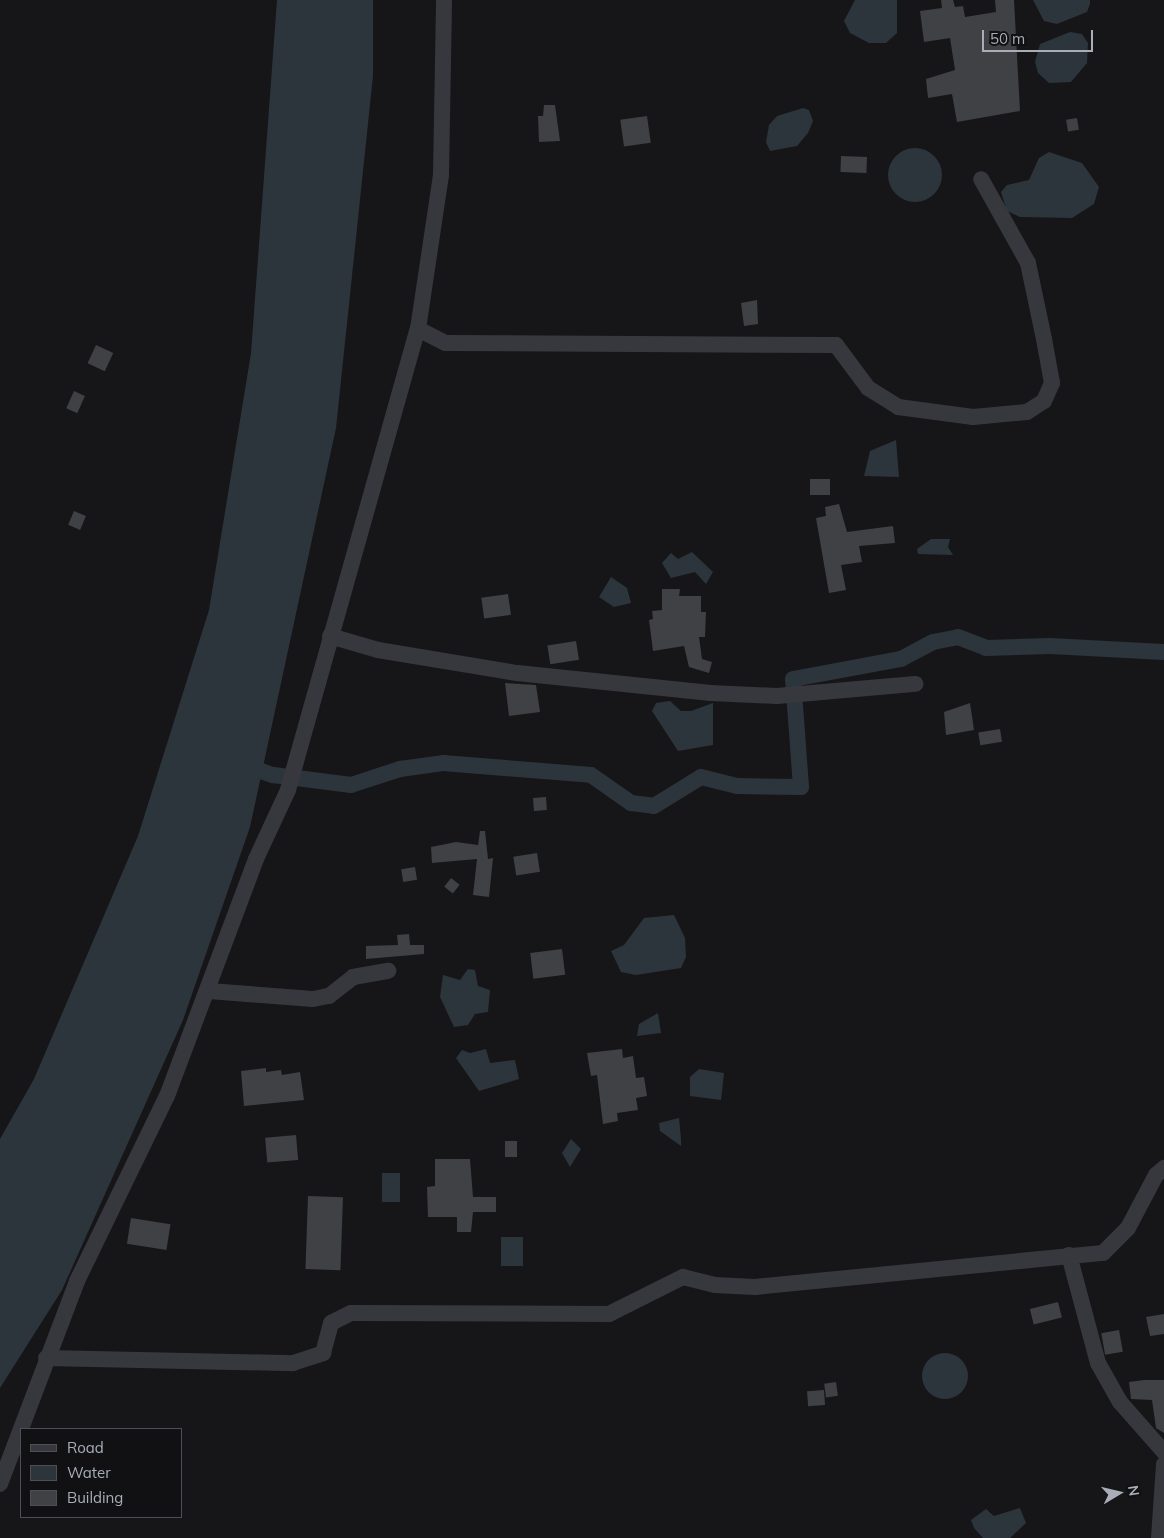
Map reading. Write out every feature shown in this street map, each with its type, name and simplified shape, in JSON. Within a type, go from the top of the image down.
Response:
[{"type":"street","points":[[20,1428],[77,1281],[167,1096],[209,991],[256,859],[288,790],[330,636],[384,463],[418,329],[441,175],[444,0]]},
{"type":"street","points":[[418,329],[446,343],[836,345],[868,388],[898,407],[973,417],[1027,412],[1044,401],[1052,383],[1044,339],[1028,263],[982,179]]},
{"type":"street","points":[[330,636],[378,650],[518,673],[777,696],[805,692],[915,684]]},
{"type":"street","points":[[209,991],[313,999],[329,996],[353,977],[388,971]]},
{"type":"street","points":[[46,1358],[293,1363],[323,1353],[331,1323],[351,1313],[609,1314],[683,1277],[714,1285],[755,1287],[1103,1253],[1128,1228],[1156,1174],[1164,1168]]},
{"type":"street","points":[[1069,1255],[1098,1363],[1120,1402],[1164,1452]]},
{"type":"street","points":[[0,1484],[20,1429]]},
{"type":"street","points":[[1159,1538],[1164,1464]]},
{"type":"water","points":[[277,0],[373,0],[373,76],[336,428],[250,827],[183,1020],[62,1290],[0,1388],[0,1139],[34,1079],[138,836],[209,610],[251,353]]},
{"type":"water","points":[[855,0],[897,0],[897,33],[886,43],[869,43],[850,33],[844,21]]},
{"type":"water","points":[[1033,0],[1090,0],[1090,4],[1087,12],[1057,24],[1044,21]]},
{"type":"water","points":[[1070,32],[1082,34],[1088,43],[1087,63],[1071,82],[1049,83],[1038,73],[1035,62],[1040,44]]},
{"type":"water","points":[[803,108],[809,110],[813,121],[808,133],[797,146],[770,151],[766,142],[769,125],[777,116]]},
{"type":"water","points":[[910,148],[920,148],[930,152],[938,160],[942,175],[938,190],[930,198],[920,202],[910,202],[900,198],[892,190],[888,180],[888,170],[892,160],[900,152]]},
{"type":"water","points":[[1049,152],[1082,163],[1099,187],[1094,204],[1072,218],[1020,217],[1007,211],[1001,192],[1007,185],[1029,180],[1039,158]]},
{"type":"water","points":[[896,440],[899,477],[864,476],[870,451]]},
{"type":"water","points":[[931,539],[950,539],[948,547],[953,555],[918,554],[917,549]]},
{"type":"water","points":[[692,552],[713,572],[706,584],[695,572],[671,578],[662,563],[671,553],[678,559]]},
{"type":"water","points":[[611,577],[627,588],[631,603],[614,607],[599,597]]},
{"type":"water","points":[[670,701],[681,711],[691,711],[713,703],[713,745],[678,751],[652,711],[656,703]]},
{"type":"water","points":[[674,915],[685,938],[686,957],[681,968],[636,975],[621,972],[611,951],[624,945],[644,918]]},
{"type":"water","points":[[468,969],[475,970],[478,986],[490,990],[488,1012],[475,1014],[468,1025],[454,1027],[440,997],[443,975],[460,980]]},
{"type":"water","points":[[658,1013],[661,1033],[637,1036],[639,1024]]},
{"type":"water","points":[[486,1049],[490,1063],[515,1060],[519,1079],[479,1091],[456,1058],[462,1050],[470,1053]]},
{"type":"water","points":[[699,1069],[724,1073],[721,1100],[690,1096],[690,1077]]},
{"type":"water","points":[[679,1118],[681,1146],[660,1131],[659,1123]]},
{"type":"water","points":[[571,1139],[581,1149],[570,1167],[562,1153]]},
{"type":"water","points":[[382,1173],[400,1173],[400,1202],[382,1202]]},
{"type":"water","points":[[501,1237],[523,1237],[523,1266],[501,1266]]},
{"type":"water","points":[[945,1353],[958,1357],[964,1363],[968,1376],[964,1389],[958,1395],[945,1399],[932,1395],[926,1389],[922,1376],[926,1363],[932,1357]]},
{"type":"water","points":[[1020,1508],[1026,1523],[1010,1538],[983,1538],[974,1528],[971,1520],[986,1509],[994,1516]]},
{"type":"building","points":[[941,0],[953,0],[955,7],[963,6],[965,17],[996,12],[995,0],[1014,0],[1020,111],[957,122],[952,94],[928,98],[926,79],[955,70],[950,38],[924,42],[920,11],[942,8]]},
{"type":"building","points":[[544,105],[555,105],[560,141],[539,142],[538,116],[543,116]]},
{"type":"building","points":[[647,116],[651,143],[624,146],[620,120]]},
{"type":"building","points":[[1077,118],[1079,130],[1068,132],[1066,120]]},
{"type":"building","points":[[841,156],[867,157],[866,173],[840,172]]},
{"type":"building","points":[[757,300],[758,324],[744,326],[741,303]]},
{"type":"building","points":[[96,345],[113,353],[105,371],[88,363]]},
{"type":"building","points":[[74,391],[85,396],[77,413],[66,408]]},
{"type":"building","points":[[810,479],[830,479],[830,495],[810,495]]},
{"type":"building","points":[[839,504],[847,532],[893,526],[895,543],[859,546],[862,562],[841,565],[846,590],[829,593],[816,518],[826,516],[825,507]]},
{"type":"building","points":[[74,511],[86,516],[80,530],[68,525]]},
{"type":"building","points":[[662,589],[680,589],[679,596],[701,596],[701,612],[706,612],[705,637],[699,637],[702,659],[712,662],[709,673],[689,667],[684,646],[653,651],[649,620],[653,619],[652,611],[662,610]]},
{"type":"building","points":[[508,594],[511,615],[484,619],[481,598]]},
{"type":"building","points":[[576,641],[579,660],[550,664],[547,646]]},
{"type":"building","points":[[505,683],[536,685],[540,712],[509,716]]},
{"type":"building","points":[[970,703],[974,730],[946,735],[944,712]]},
{"type":"building","points":[[1000,729],[1002,742],[980,745],[978,732]]},
{"type":"building","points":[[546,797],[547,810],[534,811],[533,798]]},
{"type":"building","points":[[480,831],[485,831],[488,859],[493,858],[489,897],[473,895],[477,859],[432,863],[431,847],[456,842],[478,845]]},
{"type":"building","points":[[537,853],[540,872],[516,876],[513,857]]},
{"type":"building","points":[[415,867],[417,880],[403,882],[401,869]]},
{"type":"building","points":[[451,878],[460,885],[453,893],[444,887]]},
{"type":"building","points":[[409,934],[410,945],[424,945],[424,954],[366,959],[366,946],[398,945],[397,935]]},
{"type":"building","points":[[562,949],[565,975],[533,979],[530,953]]},
{"type":"building","points":[[622,1049],[623,1058],[633,1056],[636,1078],[644,1077],[647,1096],[636,1098],[638,1110],[617,1113],[618,1121],[603,1124],[597,1075],[591,1076],[587,1053]]},
{"type":"building","points":[[266,1068],[266,1072],[281,1070],[282,1075],[300,1072],[304,1100],[244,1106],[241,1071]]},
{"type":"building","points":[[296,1135],[298,1160],[267,1163],[265,1138]]},
{"type":"building","points":[[505,1141],[517,1141],[517,1157],[505,1157]]},
{"type":"building","points":[[435,1159],[470,1159],[473,1197],[496,1197],[496,1212],[473,1212],[471,1232],[457,1232],[457,1217],[428,1217],[427,1187],[435,1186]]},
{"type":"building","points":[[308,1196],[343,1197],[340,1270],[305,1269]]},
{"type":"building","points":[[131,1218],[171,1224],[166,1250],[127,1244]]},
{"type":"building","points":[[1058,1302],[1062,1318],[1034,1325],[1030,1309]]},
{"type":"building","points":[[1164,1314],[1164,1334],[1150,1336],[1146,1317]]},
{"type":"building","points":[[1119,1330],[1123,1352],[1105,1355],[1101,1333]]},
{"type":"building","points":[[1164,1380],[1164,1433],[1156,1428],[1152,1400],[1131,1399],[1129,1382]]},
{"type":"building","points":[[836,1382],[838,1396],[826,1398],[824,1384]]},
{"type":"building","points":[[824,1390],[825,1405],[808,1406],[807,1391]]},
{"type":"waterway","points":[[242,764],[273,775],[351,785],[400,769],[443,763],[591,775],[631,803],[654,806],[701,777],[737,786],[801,787],[793,679],[901,659],[933,642],[958,637],[986,648],[1050,646],[1164,652]]}]
